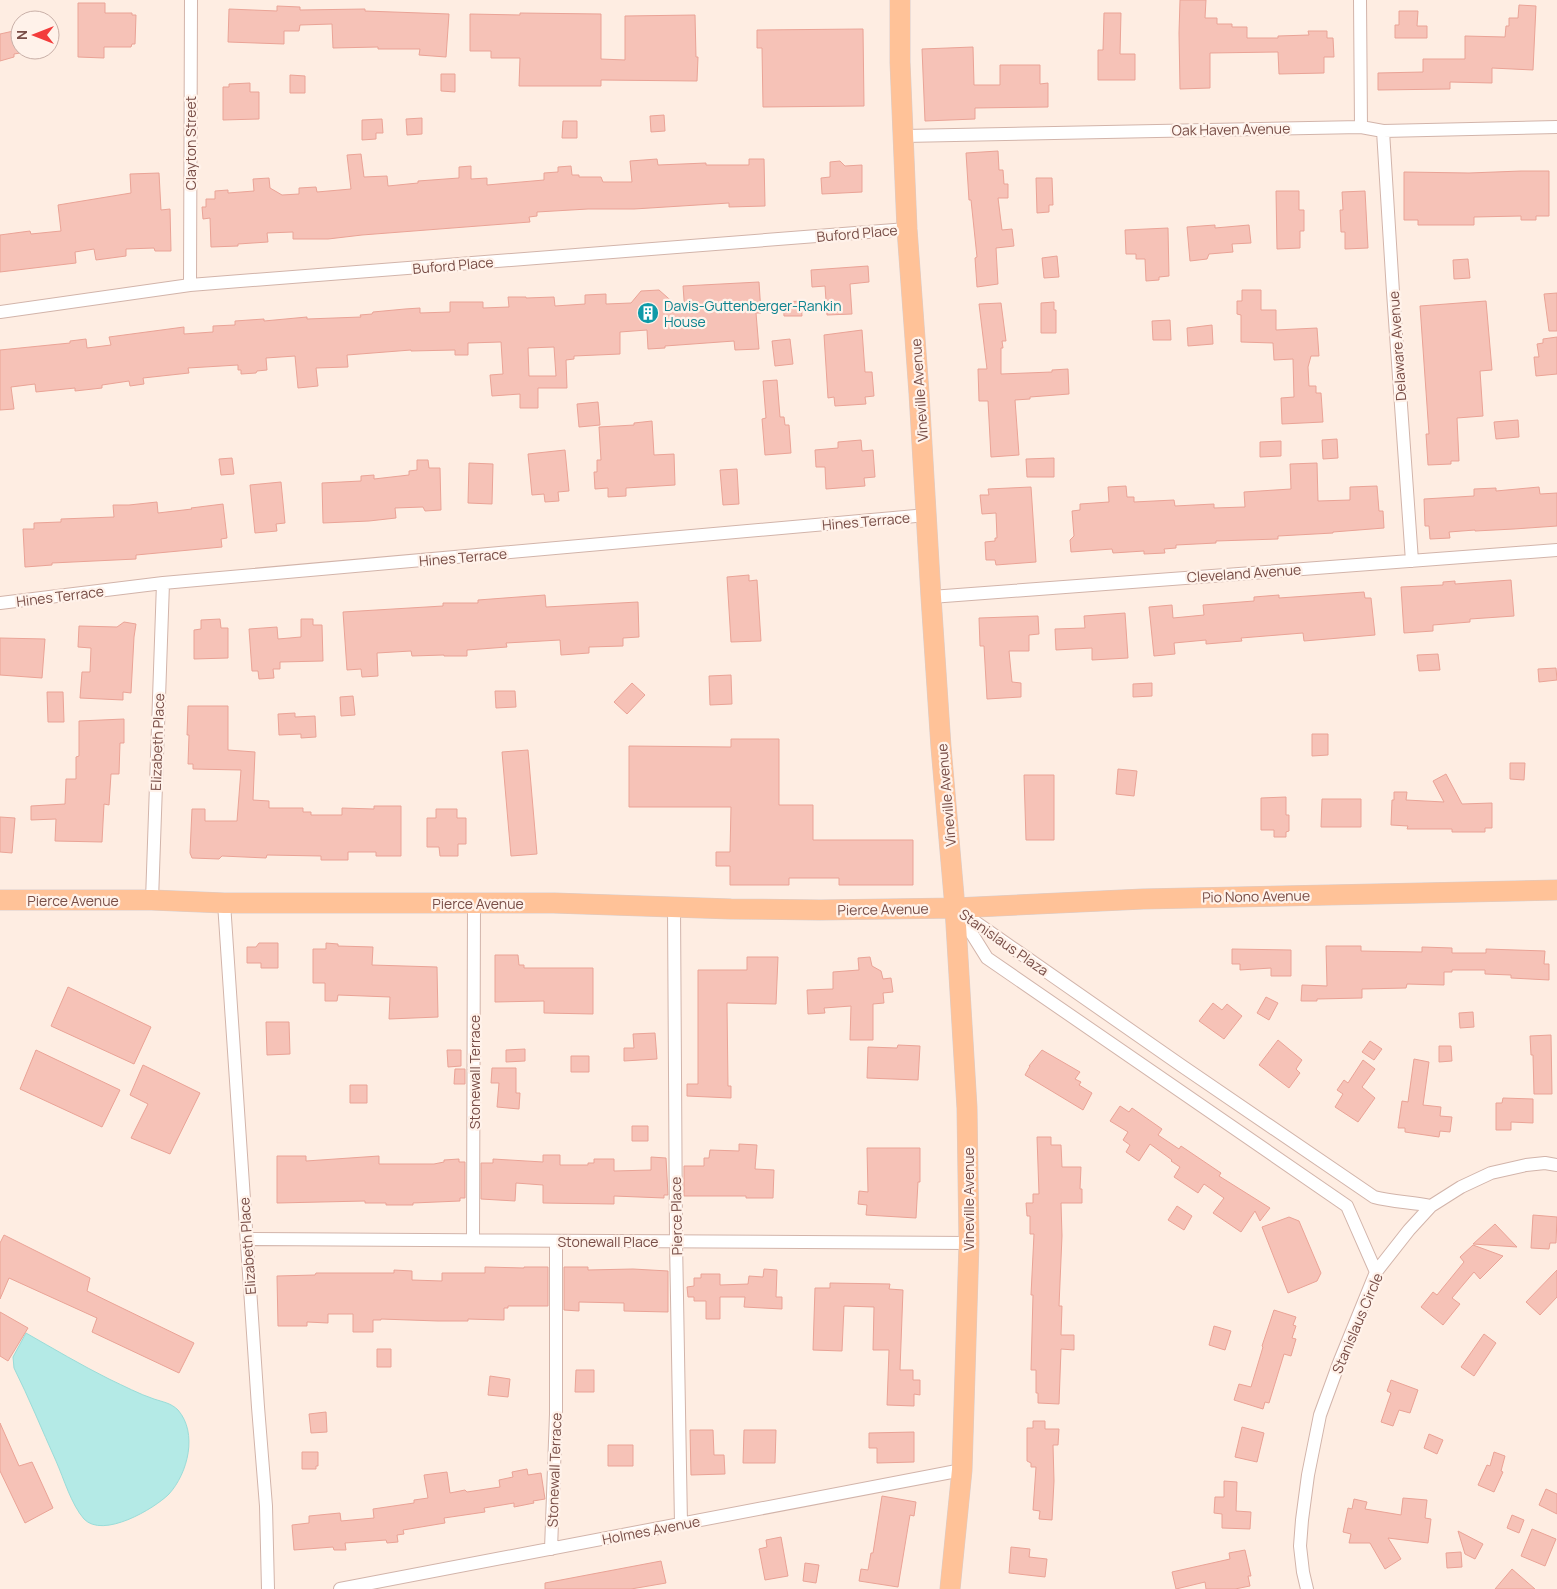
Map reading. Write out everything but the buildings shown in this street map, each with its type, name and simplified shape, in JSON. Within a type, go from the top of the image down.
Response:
[{"type":"main road","name":"Vineville Avenue","points":[[900,0],[900,62],[907,229],[941,747],[955,908],[967,1108],[969,1243],[962,1470],[950,1589]]},
{"type":"main road","name":"Pio Nono Avenue","points":[[955,908],[1143,899],[1557,890]]},
{"type":"main road","name":"Pierce Avenue","points":[[0,900],[152,900],[224,903],[554,903],[820,910],[955,908]]},
{"type":"street","name":"Clayton Street","points":[[190,286],[191,0]]},
{"type":"street","points":[[1360,0],[1361,127]]},
{"type":"street","name":"Oak Haven Avenue","points":[[904,136],[1361,127],[1383,131],[1557,127]]},
{"type":"street","name":"Delaware Avenue","points":[[1383,131],[1412,561]]},
{"type":"street","name":"Buford Place","points":[[0,312],[190,286],[907,229]]},
{"type":"street","name":"Hines Terrace","points":[[0,603],[163,583],[927,515]]},
{"type":"street","name":"Cleveland Avenue","points":[[931,597],[1557,550]]},
{"type":"street","name":"Elizabeth Place","points":[[152,900],[163,583]]},
{"type":"street","name":"Elizabeth Place","points":[[224,903],[266,1506],[268,1589]]},
{"type":"street","name":"Stonewall Terrace","points":[[473,1240],[474,903]]},
{"type":"street","name":"Pierce Place","points":[[674,907],[676,1242],[681,1524]]},
{"type":"street","name":"Stanislaus Plaza","points":[[955,908],[1174,1061],[1374,1197],[1431,1206]]},
{"type":"street","name":"Stanislaus Plaza","points":[[955,908],[987,958],[1347,1206],[1376,1272]]},
{"type":"street","name":"Stanislaus Circle","points":[[1308,1589],[1303,1572],[1300,1546],[1308,1475],[1320,1415],[1376,1272],[1431,1206],[1460,1187],[1491,1173],[1526,1165],[1545,1163],[1557,1165]]},
{"type":"street","name":"Stonewall Place","points":[[247,1239],[969,1243]]},
{"type":"street","name":"Stonewall Terrace","points":[[551,1549],[556,1424],[556,1241]]},
{"type":"street","name":"Holmes Avenue","points":[[340,1589],[962,1470]]},
{"type":"water","points":[[26,1333],[109,1379],[143,1395],[170,1404],[178,1410],[188,1430],[188,1453],[176,1485],[162,1500],[128,1520],[103,1526],[92,1524],[79,1513],[14,1368],[13,1357]]},
{"type":"place","name":"Davis-Guttenberger-Rankin House","points":[[648,313]]}]
